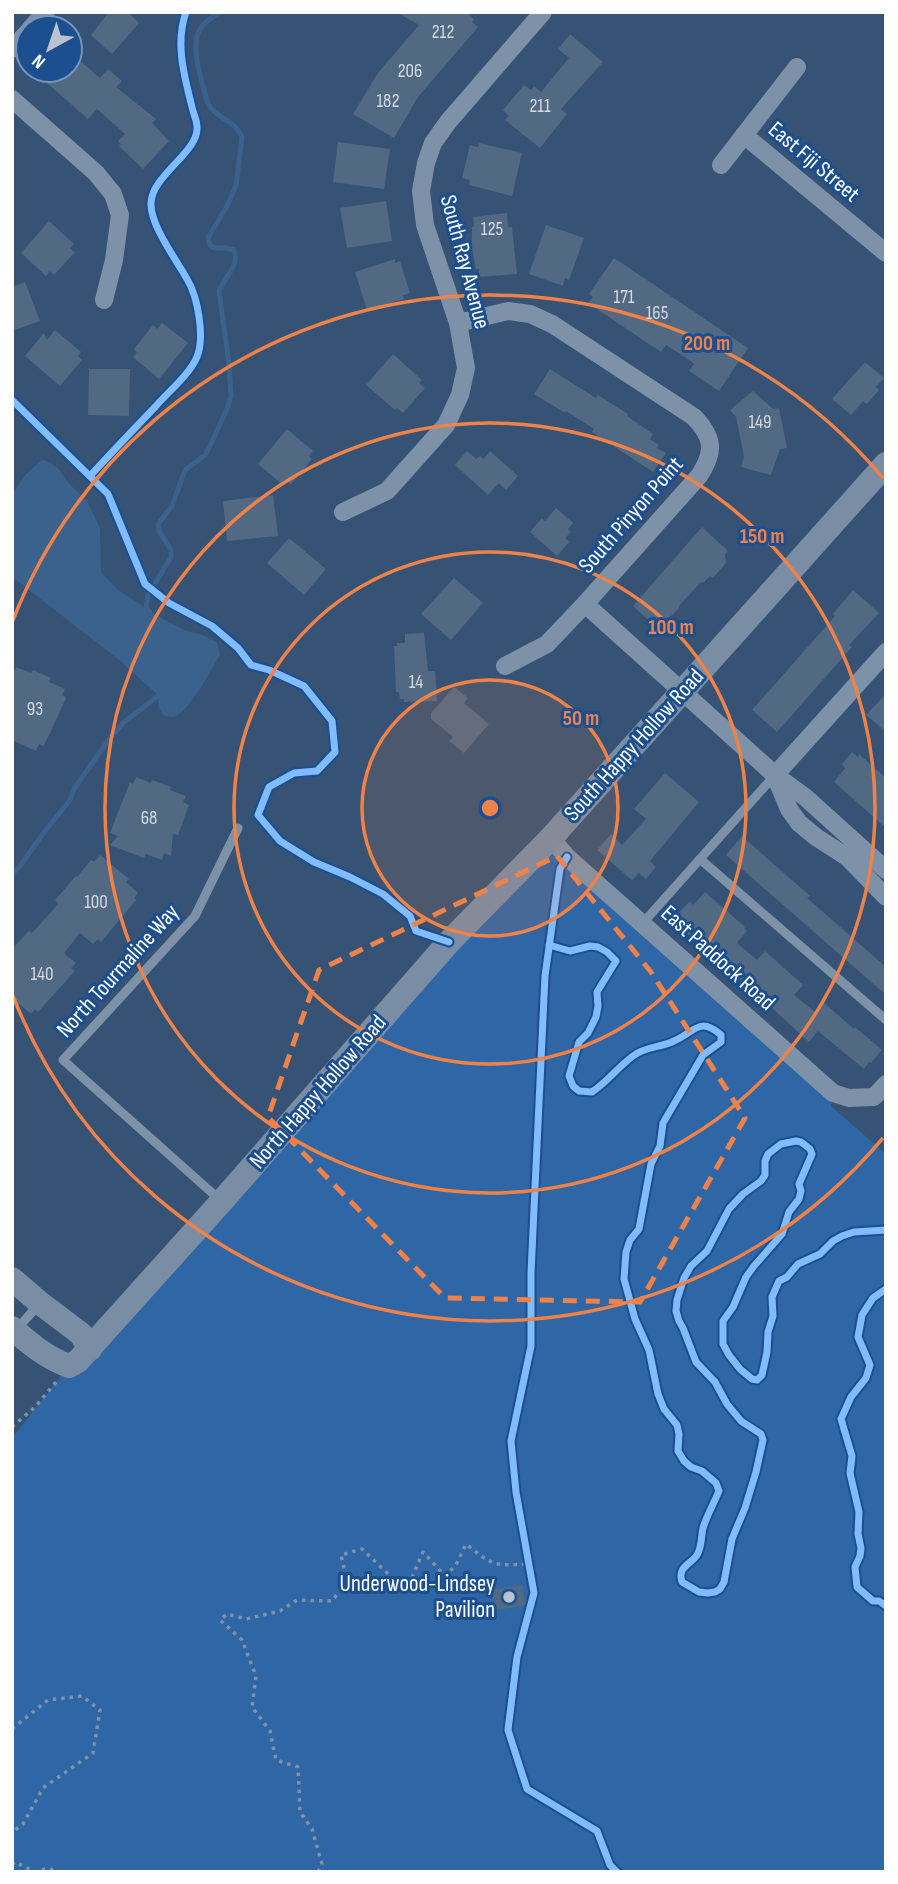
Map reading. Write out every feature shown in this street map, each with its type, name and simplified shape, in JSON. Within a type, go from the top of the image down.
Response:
[{"type":"street","name":"South Ray Avenue","points":[[344,512],[387,491],[446,425],[460,396],[466,368],[458,323],[425,225],[421,191],[426,163],[433,143],[448,122],[533,16]]},
{"type":"street","points":[[721,165],[797,67]]},
{"type":"street","points":[[12,99],[96,173],[113,194],[120,215],[114,260],[104,300]]},
{"type":"street","name":"East Fiji Street","points":[[744,135],[886,253]]},
{"type":"street","name":"South Pinyon Point","points":[[458,323],[508,311],[530,314],[552,324],[694,417],[706,429],[711,445],[708,461],[699,476],[585,604],[547,644],[505,666]]},
{"type":"street","name":"South Happy Hollow Road","points":[[551,838],[886,464]]},
{"type":"street","points":[[585,604],[681,692],[886,870]]},
{"type":"street","points":[[775,775],[886,652]]},
{"type":"street","points":[[775,775],[789,809],[799,822],[816,837],[847,857],[886,897]]},
{"type":"street","name":"East Paddock Road","points":[[551,838],[567,857],[833,1093],[849,1098],[874,1097],[886,1084]]},
{"type":"street","name":"North Happy Hollow Road","points":[[69,1366],[90,1349],[102,1332],[222,1201],[449,942],[551,838]]},
{"type":"street","points":[[12,1279],[81,1334],[90,1349]]},
{"type":"street","points":[[13,1331],[41,1352],[69,1366]]},
{"type":"lane","points":[[642,923],[775,775]]},
{"type":"lane","name":"North Tourmaline Way","points":[[222,1201],[63,1060],[195,916],[239,828]]},
{"type":"lane","points":[[700,859],[886,1020]]},
{"type":"lane","points":[[13,1331],[40,1303]]},
{"type":"path","points":[[12,1427],[35,1407],[69,1366]]},
{"type":"path","points":[[318,1872],[322,1864],[312,1829],[300,1812],[298,1767],[276,1760],[270,1731],[251,1707],[256,1676],[242,1640],[220,1620],[227,1615],[246,1619],[280,1611],[297,1600],[332,1601],[347,1581],[341,1555],[362,1549],[398,1583],[410,1582],[423,1552],[445,1576],[456,1565],[466,1544],[497,1566],[528,1564]]},
{"type":"path","points":[[526,1554],[530,1574]]},
{"type":"path","points":[[12,1729],[48,1700],[82,1696],[100,1710],[93,1753],[43,1788],[23,1824],[12,1832]]},
{"type":"path","points":[[12,1865],[15,1863],[34,1872],[49,1868],[56,1872]]},
{"type":"highlighted area","points":[[557,856],[651,972],[745,1118],[640,1302],[445,1298],[268,1117],[319,970]]},
{"type":"shaded area","points":[[43,459],[58,468],[70,485],[86,499],[100,528],[101,572],[118,590],[163,619],[217,642],[220,655],[193,700],[179,714],[173,717],[163,715],[158,706],[159,696],[118,659],[12,577],[12,494],[26,474]]},
{"type":"shaded area","points":[[551,838],[833,1093],[831,1106],[886,1154],[886,1872],[12,1872],[12,1438],[69,1366]]},
{"type":"building","points":[[109,12],[128,12],[139,23],[112,54],[91,35]]},
{"type":"building","points":[[396,12],[466,12],[478,27],[418,97],[394,138],[353,114],[378,73],[419,25]]},
{"type":"building","points":[[570,34],[603,62],[561,109],[567,114],[540,148],[505,120],[509,116],[503,110],[524,85],[531,90],[534,86],[541,92],[569,58],[558,49]]},
{"type":"building","points":[[84,64],[100,78],[108,69],[122,81],[116,87],[156,119],[152,123],[169,141],[143,169],[119,146],[121,144],[118,141],[125,134],[97,109],[88,119],[48,84],[84,84]]},
{"type":"building","points":[[338,142],[390,149],[384,189],[333,182]]},
{"type":"building","points":[[479,143],[522,153],[512,196],[469,185],[470,180],[462,178],[470,145],[478,147]]},
{"type":"building","points":[[386,201],[392,241],[347,248],[340,208]]},
{"type":"building","points":[[507,213],[508,227],[512,227],[517,274],[479,277],[472,247],[473,217]]},
{"type":"building","points":[[49,221],[74,244],[70,248],[75,252],[54,275],[50,271],[46,276],[21,253]]},
{"type":"building","points":[[546,225],[584,238],[569,280],[565,278],[563,286],[529,274]]},
{"type":"building","points":[[614,258],[748,348],[719,391],[689,371],[694,364],[691,361],[666,345],[661,352],[588,303],[593,297],[589,294]]},
{"type":"building","points":[[395,259],[395,263],[400,261],[410,293],[403,295],[404,299],[367,310],[355,272]]},
{"type":"building","points":[[25,282],[40,321],[12,331],[12,287]]},
{"type":"building","points":[[162,323],[188,343],[159,379],[133,357],[137,352],[134,349],[153,325],[157,329]]},
{"type":"building","points":[[55,330],[81,352],[78,356],[82,360],[60,386],[25,356],[44,333],[47,340]]},
{"type":"building","points":[[393,354],[422,380],[419,383],[425,388],[403,413],[397,408],[395,410],[366,385]]},
{"type":"building","points":[[865,362],[884,378],[876,387],[879,390],[867,404],[863,401],[851,415],[832,399]]},
{"type":"building","points":[[89,369],[130,369],[129,416],[88,415]]},
{"type":"building","points":[[550,369],[596,398],[598,395],[653,434],[650,439],[659,445],[657,448],[666,453],[653,472],[592,432],[594,429],[534,394]]},
{"type":"building","points":[[753,391],[773,409],[779,408],[787,448],[780,449],[771,475],[741,467],[744,457],[736,417],[730,410]]},
{"type":"building","points":[[287,429],[313,451],[309,456],[312,459],[291,484],[287,481],[283,485],[258,464]]},
{"type":"building","points":[[467,451],[476,459],[480,456],[484,459],[490,451],[518,476],[506,490],[499,483],[488,495],[455,465]]},
{"type":"building","points":[[273,495],[278,536],[227,541],[223,501]]},
{"type":"building","points":[[556,508],[573,523],[568,529],[571,532],[565,538],[569,542],[557,556],[530,532],[542,518],[545,521]]},
{"type":"building","points":[[702,527],[728,551],[725,554],[726,563],[713,578],[710,576],[700,583],[658,629],[633,606]]},
{"type":"building","points":[[289,538],[326,569],[304,595],[267,563]]},
{"type":"building","points":[[454,578],[483,603],[451,640],[421,614]]},
{"type":"building","points":[[853,590],[879,613],[777,732],[752,710],[835,616],[833,614]]},
{"type":"building","points":[[424,633],[428,671],[435,671],[437,701],[404,702],[404,699],[400,699],[399,692],[396,692],[394,646],[397,646],[397,643],[405,643],[405,634]]},
{"type":"building","points":[[16,667],[31,673],[33,670],[51,678],[49,682],[65,689],[62,695],[66,697],[53,727],[43,746],[39,744],[36,751],[12,740],[12,676]]},
{"type":"building","points":[[454,687],[468,698],[464,703],[489,724],[464,753],[449,741],[453,737],[431,719],[431,713]]},
{"type":"building","points":[[886,694],[886,732],[866,715]]},
{"type":"building","points":[[852,752],[858,757],[859,754],[886,778],[886,828],[834,782],[845,768],[842,764]]},
{"type":"building","points":[[665,773],[699,802],[650,861],[656,867],[646,879],[639,873],[632,880],[597,850],[611,834],[622,845],[646,819],[634,809]]},
{"type":"building","points":[[136,777],[171,787],[170,790],[186,796],[183,802],[189,805],[178,835],[173,834],[171,856],[164,853],[162,860],[146,854],[144,858],[110,845],[118,836],[110,833],[130,782],[133,784]]},
{"type":"building","points":[[742,836],[810,896],[807,898],[886,967],[886,995],[726,855]]},
{"type":"building","points":[[100,855],[129,879],[126,882],[138,893],[134,898],[136,900],[101,942],[98,939],[93,944],[80,933],[64,953],[76,963],[71,968],[75,971],[38,1012],[35,1009],[31,1014],[12,998],[12,949],[29,931],[32,933],[58,903],[55,900],[91,860],[94,862]]},
{"type":"building","points":[[705,892],[745,927],[747,931],[737,943],[757,960],[765,951],[803,985],[794,995],[815,1012],[823,1002],[881,1049],[871,1063],[864,1069],[818,1031],[809,1042],[672,920],[690,901],[693,905]]},
{"type":"building","name":"Underwood-Lindsey Pavilion","points":[[522,1585],[526,1605],[496,1610],[493,1589]]},
{"type":"waterway","points":[[150,612],[146,607],[148,595],[171,557],[171,550],[159,531],[158,524],[172,506],[185,470],[205,455],[231,396],[219,291],[233,267],[235,256],[234,250],[214,248],[208,238],[236,186],[242,137],[235,127],[208,104],[198,68],[196,47],[201,28],[220,12]]},
{"type":"waterway","points":[[12,874],[70,800],[74,789],[110,738],[123,723],[163,692]]},
{"type":"cycle path","points":[[90,476],[184,376],[197,357],[199,349],[199,317],[194,296],[159,231],[151,203],[159,183],[184,155],[196,136],[197,124],[186,83],[181,47],[186,12]]},
{"type":"cycle path","points":[[12,400],[108,494],[145,584],[169,603],[212,626],[238,648],[251,665],[304,686],[332,721],[335,752],[317,771],[294,773],[269,787],[258,815],[280,841],[314,862],[383,894],[410,916],[416,931],[449,942]]},
{"type":"cycle path","points":[[567,857],[560,869],[545,976],[531,1273],[531,1346],[511,1441],[516,1492],[534,1593],[517,1657],[508,1730],[527,1789],[597,1831],[610,1865],[617,1872]]},
{"type":"cycle path","points":[[549,945],[570,951],[590,946],[598,947],[616,961],[597,992],[596,1017],[588,1033],[579,1042],[569,1076],[573,1086],[579,1091],[592,1092],[638,1053],[669,1043],[702,1026],[714,1029],[721,1035],[721,1042],[703,1055],[663,1123],[660,1146],[651,1164],[639,1229],[630,1240],[626,1252],[624,1279],[635,1319],[649,1350],[658,1394],[664,1409],[677,1425],[678,1451],[691,1467],[702,1471],[716,1483],[719,1491],[703,1528],[699,1552],[681,1573],[682,1582],[699,1592],[715,1592],[724,1582],[732,1539],[745,1508],[763,1440],[761,1434],[741,1421],[727,1404],[715,1382],[696,1362],[676,1311],[684,1278],[691,1266],[707,1251],[729,1209],[761,1181],[765,1175],[768,1154],[781,1144],[796,1141],[810,1149],[812,1154],[799,1184],[799,1199],[789,1212],[782,1234],[746,1277],[733,1307],[723,1321],[723,1344],[729,1355],[740,1369],[757,1380],[762,1375],[773,1316],[772,1297],[779,1281],[787,1277],[798,1264],[820,1254],[842,1236],[854,1232],[886,1230]]},
{"type":"cycle path","points":[[886,1289],[873,1298],[862,1315],[858,1337],[870,1365],[866,1378],[851,1397],[841,1419],[852,1456],[850,1473],[859,1512],[858,1534],[861,1548],[855,1567],[857,1587],[873,1601],[879,1601],[886,1606]]},
{"type":"place","name":"Underwood-Lindsey Pavilion","points":[[509,1597]]}]
